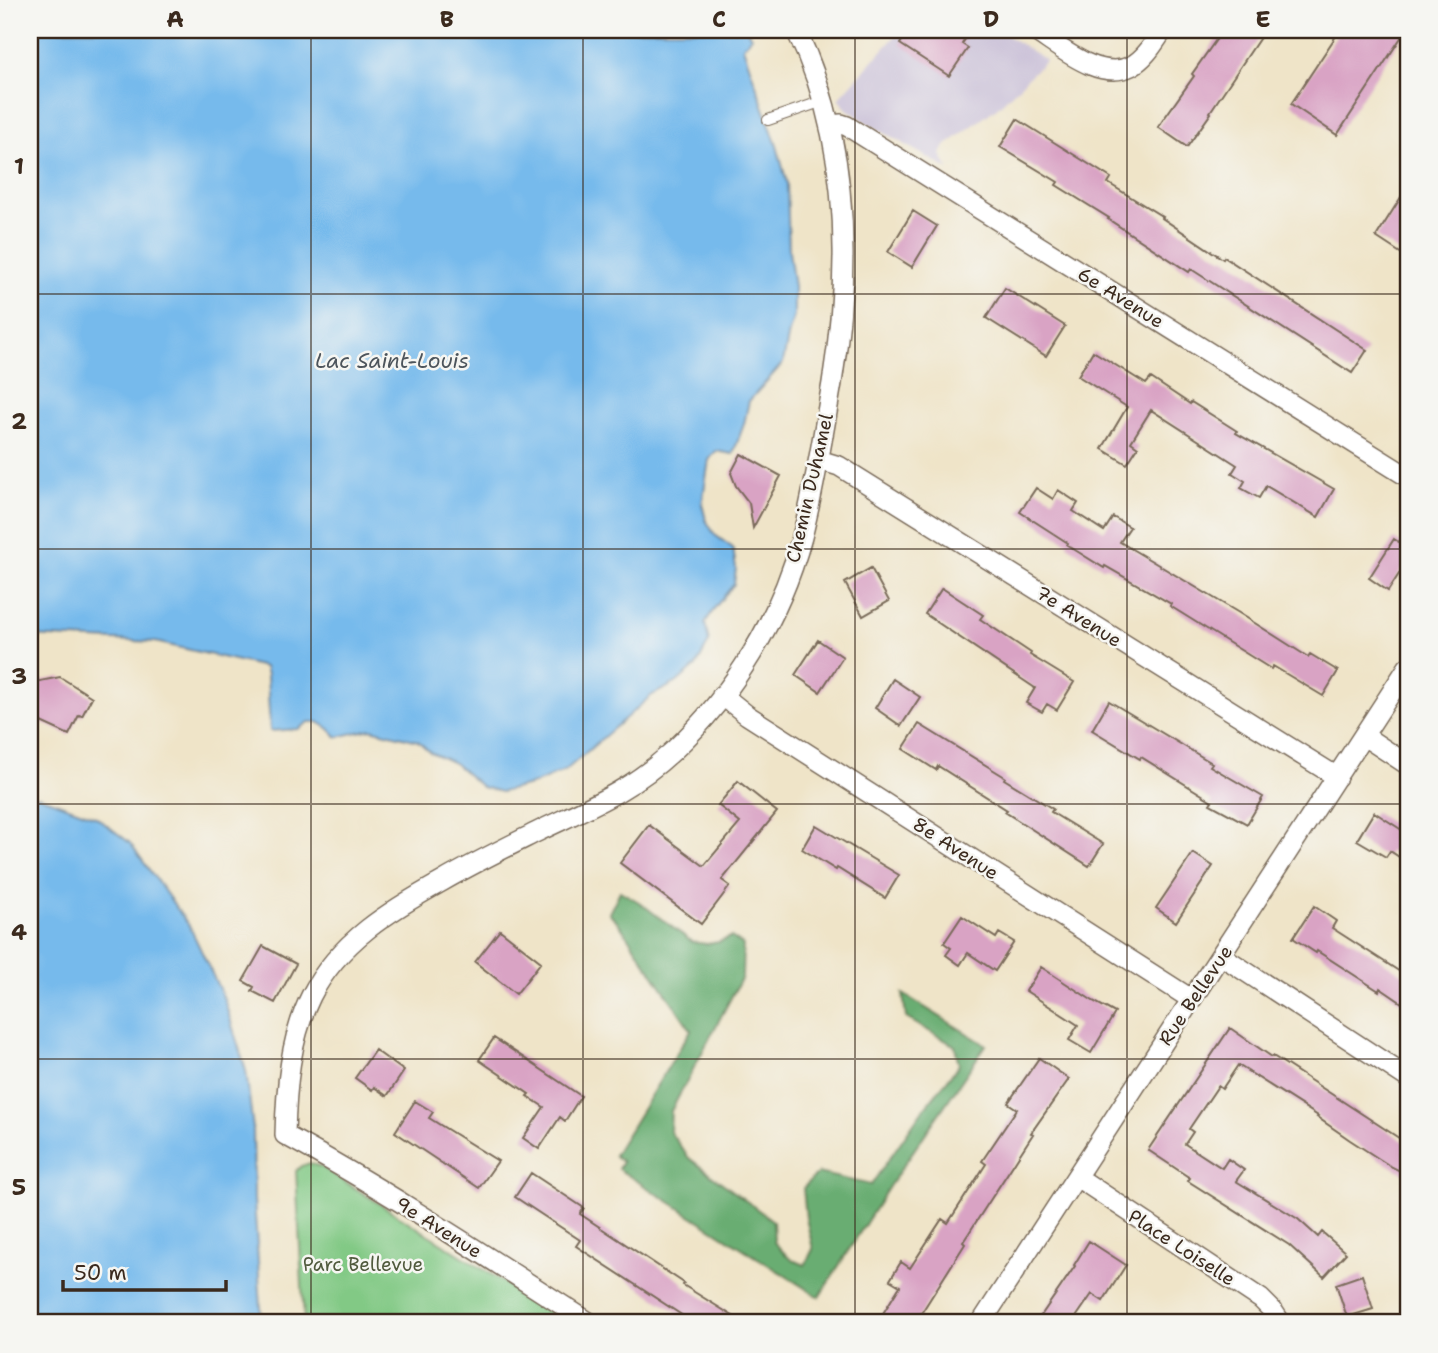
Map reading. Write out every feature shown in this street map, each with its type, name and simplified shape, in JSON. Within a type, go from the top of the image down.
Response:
[{"type":"street","name":"Chemin Duhamel","points":[[285,1135],[288,1076],[300,1024],[310,997],[331,964],[371,925],[416,896],[497,852],[590,808],[646,775],[699,724],[722,695],[758,642],[781,596],[801,538],[819,460],[841,321],[844,281],[841,207],[831,125],[811,63],[796,30]]},
{"type":"street","points":[[1033,30],[1090,65],[1119,70],[1141,59],[1163,30]]},
{"type":"street","name":"6e Avenue","points":[[831,125],[846,126],[1408,477]]},
{"type":"street","name":"7e Avenue","points":[[819,460],[839,466],[1337,777]]},
{"type":"street","name":"Rue Bellevue","points":[[981,1323],[1408,667]]},
{"type":"street","name":"8e Avenue","points":[[722,695],[747,715],[1191,999]]},
{"type":"street","points":[[1364,736],[1408,765]]},
{"type":"street","points":[[1222,956],[1408,1078]]},
{"type":"street","name":"9e Avenue","points":[[285,1135],[410,1208],[590,1323]]},
{"type":"street","name":"Place Loiselle","points":[[1077,1177],[1261,1299],[1281,1323]]},
{"type":"lane","points":[[768,120],[824,100]]},
{"type":"shaded area","points":[[901,30],[998,30],[1046,60],[998,107],[945,146],[941,154],[950,170],[867,123],[838,99]]},
{"type":"green space","points":[[620,891],[692,942],[707,944],[731,937],[743,945],[742,977],[671,1111],[670,1132],[689,1158],[773,1221],[774,1242],[790,1259],[805,1265],[813,1249],[803,1188],[818,1173],[871,1185],[922,1111],[959,1065],[955,1046],[906,1018],[903,994],[986,1045],[890,1185],[819,1297],[618,1169],[622,1162],[614,1155],[691,1030],[609,913]]},
{"type":"green space","name":"Parc Bellevue","points":[[310,1163],[323,1168],[568,1323],[304,1323],[296,1171]]},
{"type":"water","name":"Lac Saint-Louis","points":[[30,30],[747,30],[751,37],[743,47],[787,183],[794,316],[783,363],[749,401],[733,454],[716,451],[709,460],[702,504],[706,520],[715,535],[733,548],[736,568],[734,584],[705,623],[709,642],[696,666],[676,683],[652,695],[566,770],[534,784],[501,792],[482,787],[454,763],[430,752],[418,741],[371,729],[337,737],[318,722],[309,722],[298,729],[270,731],[265,667],[155,642],[30,636]]},
{"type":"water","points":[[30,796],[39,796],[96,817],[130,843],[190,927],[224,999],[246,1071],[253,1129],[254,1199],[262,1323],[30,1323]]},
{"type":"building","points":[[909,30],[971,30],[962,44],[968,48],[949,76],[900,44]]},
{"type":"building","points":[[1223,30],[1265,30],[1187,147],[1158,127]]},
{"type":"building","points":[[1340,30],[1406,30],[1337,135],[1291,104]]},
{"type":"building","points":[[1017,119],[1111,178],[1108,183],[1223,259],[1224,257],[1367,350],[1352,373],[1191,269],[1189,272],[1056,185],[1058,182],[1000,147]]},
{"type":"building","points":[[1408,186],[1408,258],[1376,237]]},
{"type":"building","points":[[913,211],[937,226],[912,267],[888,252]]},
{"type":"building","points":[[1005,288],[1065,326],[1046,356],[986,318]]},
{"type":"building","points":[[1093,351],[1146,384],[1151,378],[1237,431],[1236,433],[1334,489],[1318,517],[1266,486],[1259,498],[1241,488],[1245,481],[1232,473],[1237,465],[1151,410],[1131,442],[1138,447],[1127,464],[1102,449],[1127,407],[1078,376]]},
{"type":"building","points":[[741,454],[781,476],[753,528],[749,503],[736,486],[731,473]]},
{"type":"building","points":[[1036,488],[1053,499],[1058,490],[1078,503],[1073,511],[1104,531],[1113,517],[1130,527],[1120,542],[1308,657],[1310,654],[1338,671],[1323,696],[1273,666],[1271,669],[1170,606],[1171,604],[1105,566],[1104,568],[1020,512]]},
{"type":"building","points":[[1394,539],[1408,548],[1408,560],[1388,591],[1369,578]]},
{"type":"building","points":[[871,568],[889,601],[863,616],[845,583]]},
{"type":"building","points":[[942,588],[983,615],[980,619],[1031,653],[1030,655],[1074,682],[1057,710],[1047,704],[1042,712],[1026,703],[1035,688],[925,614]]},
{"type":"building","points":[[818,640],[843,657],[820,692],[795,675]]},
{"type":"building","points":[[60,677],[92,697],[69,735],[30,717],[30,683]]},
{"type":"building","points":[[893,679],[920,697],[901,726],[875,708]]},
{"type":"building","points":[[1109,701],[1263,797],[1247,824],[1210,804],[1212,801],[1141,757],[1140,759],[1092,730]]},
{"type":"building","points":[[919,724],[1005,777],[1004,779],[1053,809],[1051,812],[1103,844],[1089,866],[938,766],[936,770],[903,749]]},
{"type":"building","points":[[738,781],[777,812],[722,880],[730,886],[701,924],[620,863],[649,825],[704,866],[740,823],[718,805]]},
{"type":"building","points":[[1374,812],[1408,834],[1408,863],[1390,851],[1386,857],[1357,840]]},
{"type":"building","points":[[816,825],[899,875],[885,898],[802,849]]},
{"type":"building","points":[[1193,853],[1213,866],[1176,922],[1156,908]]},
{"type":"building","points":[[1314,906],[1336,921],[1332,928],[1408,977],[1408,1007],[1293,938]]},
{"type":"building","points":[[962,916],[996,938],[999,933],[1014,942],[995,971],[968,953],[960,965],[946,955],[951,948],[944,943]]},
{"type":"building","points":[[500,930],[541,962],[516,994],[475,962]]},
{"type":"building","points":[[263,946],[296,964],[275,1003],[252,991],[254,987],[243,981]]},
{"type":"building","points":[[1041,967],[1115,1013],[1091,1053],[1069,1040],[1078,1025],[1026,991]]},
{"type":"building","points":[[1230,1028],[1408,1144],[1408,1175],[1390,1166],[1238,1065],[1222,1089],[1218,1086],[1189,1129],[1193,1132],[1185,1144],[1222,1168],[1228,1159],[1244,1170],[1236,1181],[1298,1219],[1318,1237],[1322,1232],[1346,1253],[1324,1277],[1289,1245],[1188,1181],[1190,1178],[1148,1150]]},
{"type":"building","points":[[494,1038],[581,1096],[565,1121],[560,1117],[539,1149],[523,1138],[544,1107],[479,1060]]},
{"type":"building","points":[[375,1050],[404,1071],[387,1096],[374,1087],[372,1090],[355,1078]]},
{"type":"building","points":[[1039,1058],[1069,1079],[1031,1133],[1033,1134],[963,1242],[965,1244],[915,1323],[877,1323],[900,1286],[890,1280],[901,1262],[910,1268],[942,1219],[948,1223],[986,1164],[982,1161],[1017,1109],[1008,1103]]},
{"type":"building","points":[[415,1101],[433,1112],[429,1118],[498,1161],[479,1188],[395,1132]]},
{"type":"building","points":[[531,1173],[584,1208],[580,1214],[684,1283],[683,1285],[744,1323],[694,1323],[576,1246],[580,1240],[515,1197]]},
{"type":"building","points":[[1089,1241],[1126,1265],[1103,1301],[1092,1294],[1072,1323],[1036,1323],[1075,1266]]},
{"type":"building","points":[[1362,1275],[1373,1309],[1347,1317],[1336,1284]]}]
